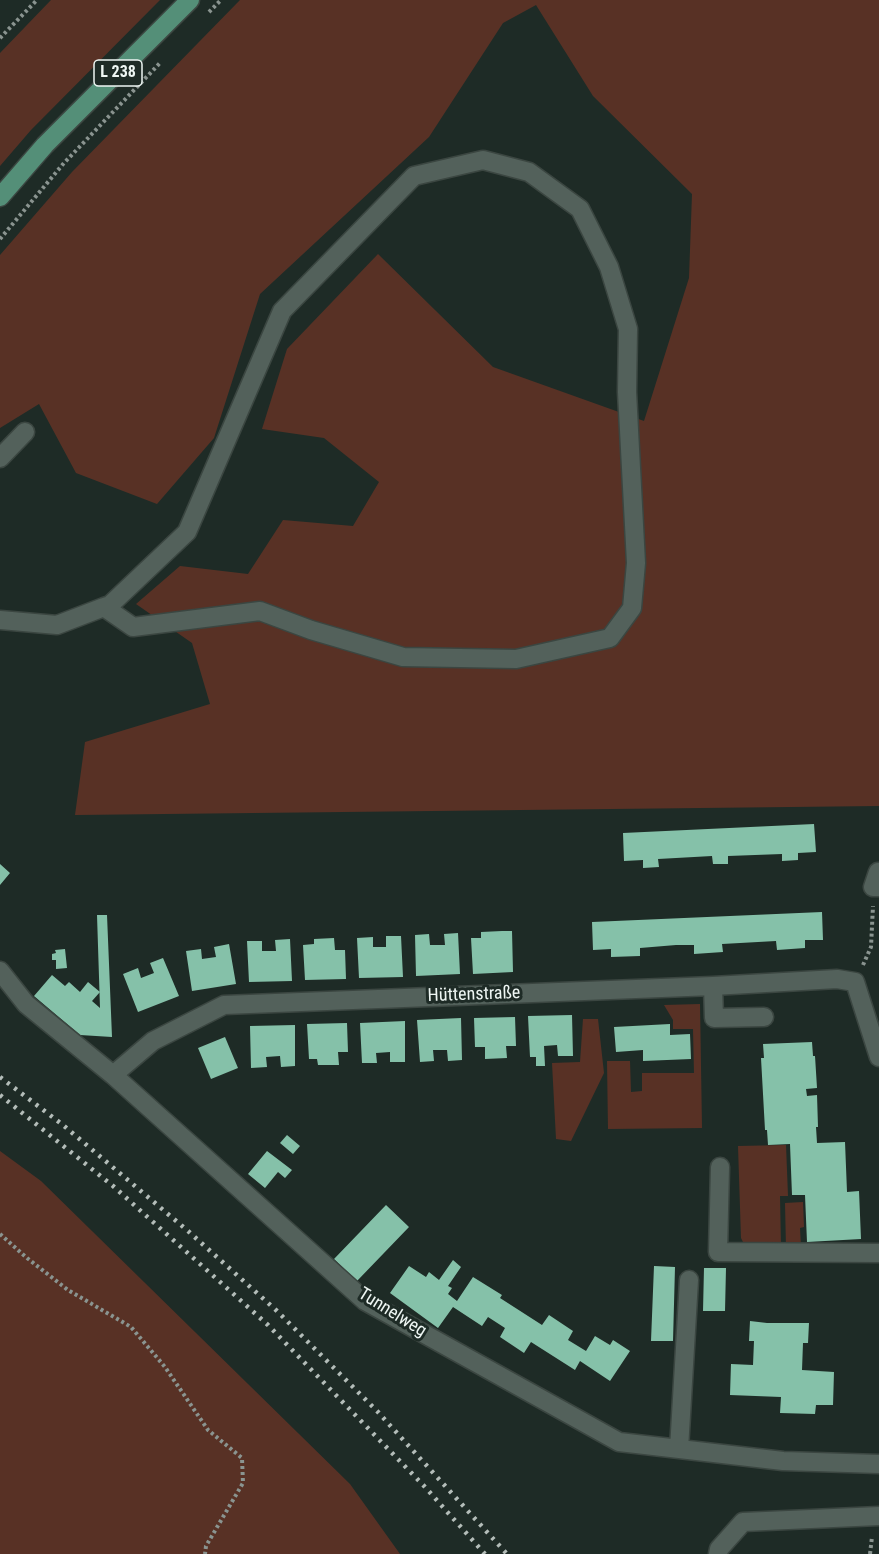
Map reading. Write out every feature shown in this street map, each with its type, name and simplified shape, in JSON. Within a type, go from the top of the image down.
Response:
[{"type":"main road","name":"L 238","points":[[0,197],[45,145],[190,0]]},
{"type":"street","points":[[0,620],[57,626],[104,607],[187,532],[282,311],[414,176],[483,160],[529,172],[580,209],[609,267],[628,329],[627,392],[636,563],[632,608],[610,638],[516,659],[403,657],[311,630],[260,611],[133,627],[104,607]]},
{"type":"street","points":[[0,458],[25,432]]},
{"type":"street","name":"Tunnelweg","points":[[0,971],[26,1004],[113,1075],[365,1301],[619,1442],[783,1461],[879,1464]]},
{"type":"street","name":"Hüttenstraße","points":[[113,1075],[153,1041],[224,1005],[837,979],[855,982]]},
{"type":"street","points":[[855,982],[879,1057]]},
{"type":"street","points":[[713,986],[714,1018],[764,1017]]},
{"type":"street","points":[[720,1167],[718,1252],[879,1253]]},
{"type":"street","points":[[680,1449],[689,1280]]},
{"type":"street","points":[[718,1554],[719,1549],[743,1522],[879,1516]]},
{"type":"path","points":[[0,38],[37,0]]},
{"type":"path","points":[[206,15],[221,0]]},
{"type":"path","points":[[0,239],[64,163],[167,56]]},
{"type":"path","points":[[855,982],[872,946],[877,882]]},
{"type":"path","points":[[0,1234],[68,1290],[131,1327],[165,1367],[208,1430],[242,1458],[243,1484],[206,1546],[204,1554]]},
{"type":"shaded area","points":[[51,0],[160,0],[31,130],[0,166],[0,53]]},
{"type":"shaded area","points":[[240,0],[879,0],[879,806],[75,815],[85,742],[210,704],[192,643],[136,604],[180,566],[248,574],[283,520],[353,526],[379,482],[324,438],[262,429],[287,349],[378,254],[493,367],[644,421],[689,278],[692,194],[593,96],[536,5],[503,23],[429,137],[260,294],[214,438],[157,504],[76,473],[39,404],[0,428],[0,255],[72,172]]},
{"type":"shaded area","points":[[700,1004],[702,1128],[608,1129],[607,1061],[630,1061],[631,1092],[642,1091],[642,1073],[694,1073],[693,1029],[673,1029],[673,1020],[664,1005]]},
{"type":"shaded area","points":[[583,1019],[598,1019],[604,1073],[571,1141],[556,1139],[552,1063],[580,1062]]},
{"type":"shaded area","points":[[786,1145],[788,1196],[780,1196],[781,1247],[745,1246],[741,1238],[738,1146]]},
{"type":"shaded area","points":[[0,1151],[41,1181],[350,1484],[400,1554],[0,1554]]},
{"type":"shaded area","points":[[803,1202],[804,1227],[800,1228],[801,1247],[786,1248],[785,1203]]},
{"type":"building","points":[[814,824],[816,852],[798,853],[798,860],[782,861],[782,854],[728,856],[728,864],[713,864],[712,856],[658,859],[659,867],[643,868],[643,860],[624,861],[623,833]]},
{"type":"building","points":[[0,864],[10,873],[0,885]]},
{"type":"building","points":[[822,912],[823,940],[805,940],[805,948],[777,950],[776,941],[722,944],[723,952],[694,954],[694,945],[640,948],[640,956],[611,957],[611,949],[593,950],[592,922]]},
{"type":"building","points":[[97,915],[107,915],[112,1037],[80,1035],[34,996],[52,975],[65,986],[69,982],[80,992],[88,982],[99,992]],"holes":[[[100,993],[100,1008],[92,1001]]]},
{"type":"building","points":[[512,931],[513,972],[473,974],[471,938],[481,938],[481,932]]},
{"type":"building","points":[[458,933],[460,974],[416,976],[415,935],[429,934],[430,945],[445,945],[444,934]]},
{"type":"building","points":[[386,936],[401,936],[403,977],[359,978],[357,938],[373,937],[373,947],[386,947]]},
{"type":"building","points":[[334,938],[335,950],[345,950],[346,979],[305,980],[303,945],[314,944],[314,939]]},
{"type":"building","points":[[290,939],[292,981],[249,982],[247,941],[262,941],[262,951],[276,951],[275,940]]},
{"type":"building","points":[[229,944],[236,984],[192,991],[186,951],[201,949],[202,959],[216,957],[214,947]]},
{"type":"building","points":[[65,949],[67,968],[56,969],[56,960],[52,960],[52,954],[56,953],[55,950]]},
{"type":"building","points":[[163,958],[179,996],[138,1012],[123,974],[138,968],[141,978],[154,973],[150,963]]},
{"type":"building","points":[[572,1015],[573,1056],[558,1056],[557,1045],[544,1046],[545,1066],[536,1066],[536,1057],[530,1057],[528,1016]]},
{"type":"building","points":[[515,1017],[516,1046],[506,1046],[507,1058],[485,1059],[485,1047],[475,1047],[474,1018]]},
{"type":"building","points":[[461,1018],[462,1060],[448,1061],[447,1050],[433,1050],[434,1061],[420,1062],[417,1020]]},
{"type":"building","points":[[405,1021],[405,1062],[390,1062],[390,1052],[376,1053],[377,1063],[362,1063],[360,1023]]},
{"type":"building","points":[[347,1023],[348,1052],[338,1052],[339,1065],[318,1065],[317,1059],[309,1059],[307,1024]]},
{"type":"building","points":[[670,1024],[670,1035],[690,1034],[691,1059],[643,1061],[643,1050],[616,1052],[614,1027]]},
{"type":"building","points":[[295,1025],[295,1066],[281,1067],[280,1056],[266,1057],[267,1067],[251,1068],[250,1026]]},
{"type":"building","points":[[225,1037],[238,1068],[211,1079],[198,1048]]},
{"type":"building","points":[[812,1042],[817,1088],[806,1089],[807,1096],[817,1095],[817,1143],[845,1142],[847,1192],[859,1191],[861,1239],[807,1242],[805,1195],[792,1195],[790,1144],[768,1145],[761,1058],[764,1058],[763,1044]]},
{"type":"building","points":[[287,1135],[300,1146],[293,1154],[280,1143]]},
{"type":"building","points":[[267,1151],[292,1170],[285,1178],[278,1172],[265,1188],[248,1174]]},
{"type":"building","points":[[386,1205],[409,1227],[357,1281],[334,1259]]},
{"type":"building","points":[[453,1260],[461,1267],[448,1286],[452,1288],[448,1294],[457,1301],[473,1277],[502,1295],[500,1298],[542,1325],[549,1315],[573,1331],[568,1340],[586,1351],[595,1336],[610,1345],[613,1340],[630,1351],[610,1381],[580,1361],[575,1370],[531,1342],[524,1353],[500,1337],[505,1328],[488,1317],[482,1326],[453,1307],[438,1328],[390,1293],[409,1266],[426,1277],[429,1272],[439,1280]]},
{"type":"building","points":[[654,1266],[675,1267],[673,1341],[651,1341]]},
{"type":"building","points":[[704,1268],[726,1268],[725,1311],[703,1311]]},
{"type":"building","points":[[750,1321],[809,1323],[808,1343],[803,1343],[802,1370],[834,1372],[833,1405],[816,1405],[815,1414],[780,1413],[781,1397],[730,1395],[731,1364],[753,1365],[754,1341],[749,1341]]},
{"type":"railway","points":[[0,1077],[63,1125],[188,1231],[277,1311],[377,1411],[507,1554]]},
{"type":"railway","points":[[0,1095],[113,1186],[268,1325],[425,1487],[485,1554]]}]
